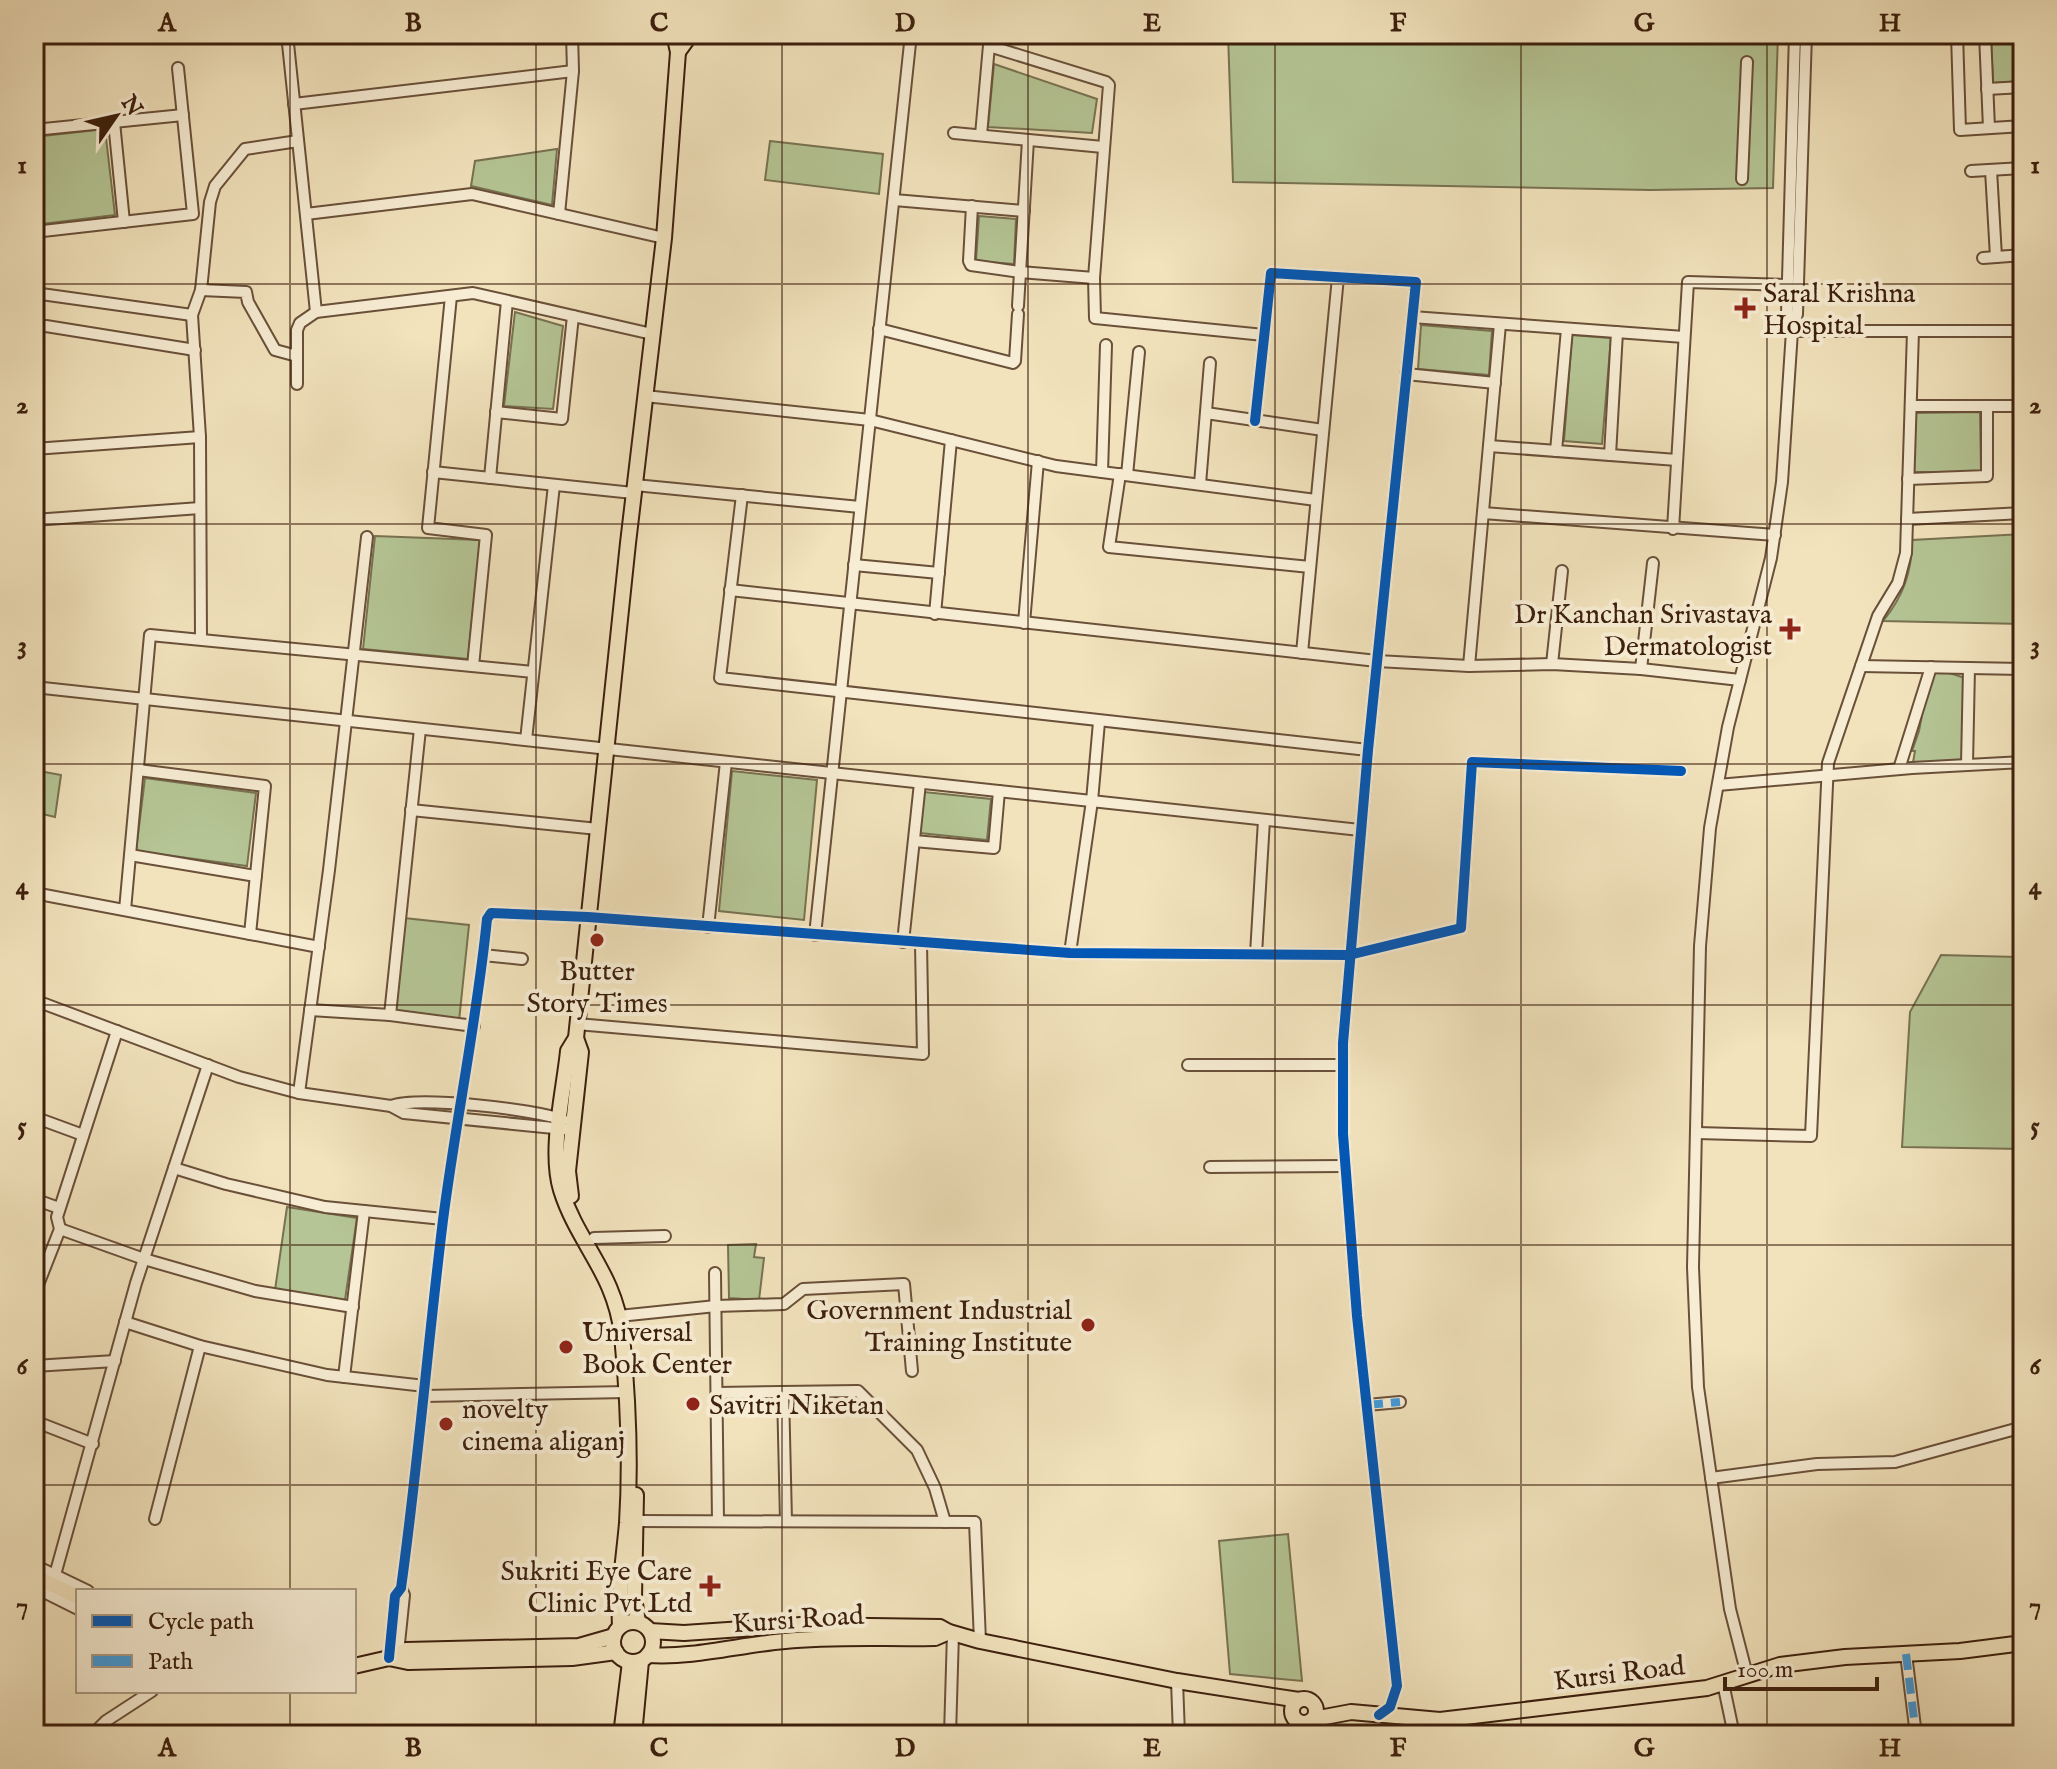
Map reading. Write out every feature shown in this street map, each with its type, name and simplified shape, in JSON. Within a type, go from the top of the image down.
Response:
[{"type":"main road","points":[[640,1659],[622,1658],[616,1638],[627,1521],[624,1316],[570,1212],[555,1165],[581,1052],[577,1031],[588,917],[664,238],[678,52],[674,34]]},
{"type":"main road","points":[[678,52],[686,41],[686,34]]},
{"type":"main road","points":[[564,1125],[570,1196],[615,1278],[624,1316],[637,1521],[634,1598],[652,1647],[640,1659],[621,1735]]},
{"type":"main road","points":[[34,1576],[76,1596]]},
{"type":"main road","name":"Kursi Road","points":[[616,1638],[644,1627],[684,1633],[801,1625],[940,1627],[980,1641],[1177,1681],[1268,1694],[1304,1718],[1351,1712],[1440,1720],[1707,1688],[1780,1665],[2023,1643]]},
{"type":"main road","name":"Kursi Road","points":[[640,1659],[805,1639],[935,1638],[951,1633]]},
{"type":"main road","points":[[356,1666],[394,1656],[408,1662],[558,1659],[616,1638]]},
{"type":"main road","points":[[634,1735],[640,1659]]},
{"type":"street","points":[[287,34],[316,312]]},
{"type":"street","points":[[559,214],[573,71],[572,34]]},
{"type":"street","points":[[815,935],[911,34]]},
{"type":"street","points":[[1792,331],[1787,314],[1795,34]]},
{"type":"street","points":[[1747,1675],[1730,1609],[1698,1387],[1693,1267],[1700,946],[1710,828],[1740,680],[1771,558],[1782,482],[1792,331],[1797,314],[1806,34]]},
{"type":"street","points":[[1957,34],[1960,130],[2023,126]]},
{"type":"street","points":[[1989,128],[1985,36],[2023,35]]},
{"type":"street","points":[[981,135],[989,40],[1108,83],[1094,315],[1098,320],[1264,335]]},
{"type":"street","points":[[1742,179],[1747,62]]},
{"type":"street","points":[[34,232],[193,214],[178,68]]},
{"type":"street","points":[[294,104],[573,71]]},
{"type":"street","points":[[1987,89],[2023,87]]},
{"type":"street","points":[[34,130],[183,115]]},
{"type":"street","points":[[114,122],[124,222]]},
{"type":"street","points":[[954,133],[1103,147]]},
{"type":"street","points":[[879,329],[1013,363],[1015,361],[1028,140]]},
{"type":"street","points":[[201,639],[200,437],[192,315],[201,290],[210,202],[215,186],[245,149],[298,141]]},
{"type":"street","points":[[1971,171],[2023,168]]},
{"type":"street","points":[[1991,170],[1996,257]]},
{"type":"street","points":[[306,214],[472,194],[664,238]]},
{"type":"street","points":[[894,200],[1024,211]]},
{"type":"street","points":[[972,206],[970,263],[1020,272],[1094,278]]},
{"type":"street","points":[[1983,258],[2023,255]]},
{"type":"street","points":[[1255,421],[1271,273],[1416,282],[1360,830],[1343,1065],[1345,1166],[1397,1686],[1390,1707],[1379,1715]]},
{"type":"street","points":[[1302,653],[1338,277]]},
{"type":"street","points":[[1673,529],[1688,282],[1788,285]]},
{"type":"street","points":[[201,290],[246,292],[248,302],[275,350],[297,356]]},
{"type":"street","points":[[34,293],[192,315]]},
{"type":"street","points":[[297,384],[298,326],[316,312],[473,293],[652,334]]},
{"type":"street","points":[[451,296],[428,528],[486,535],[473,666]]},
{"type":"street","points":[[490,478],[507,301]]},
{"type":"street","points":[[496,412],[562,419],[573,316]]},
{"type":"street","points":[[1412,317],[1684,337]]},
{"type":"street","points":[[1469,666],[1500,324]]},
{"type":"street","points":[[34,329],[46,326],[195,350]]},
{"type":"street","points":[[1556,451],[1567,329]]},
{"type":"street","points":[[1792,331],[2023,331]]},
{"type":"street","points":[[1697,1133],[1811,1136],[1828,763],[1878,616],[1898,583],[1906,553],[1913,331]]},
{"type":"street","points":[[1610,455],[1617,332]]},
{"type":"street","points":[[1102,472],[1106,345]]},
{"type":"street","points":[[1139,352],[1123,474],[1109,547],[1310,567]]},
{"type":"street","points":[[1200,484],[1210,363]]},
{"type":"street","points":[[1406,374],[1495,383]]},
{"type":"street","points":[[645,396],[870,420],[1038,461],[1316,500]]},
{"type":"street","points":[[1911,406],[2023,406]]},
{"type":"street","points":[[1908,479],[1987,476],[1987,406]]},
{"type":"street","points":[[1206,413],[1323,430]]},
{"type":"street","points":[[34,449],[200,437]]},
{"type":"street","points":[[935,614],[951,440]]},
{"type":"street","points":[[1489,446],[1677,460]]},
{"type":"street","points":[[1024,623],[1038,461]]},
{"type":"street","points":[[433,472],[554,485],[742,495],[860,507]]},
{"type":"street","points":[[526,740],[554,485]]},
{"type":"street","points":[[742,495],[720,678],[1368,750]]},
{"type":"street","points":[[34,520],[200,508]]},
{"type":"street","points":[[1483,513],[1775,535]]},
{"type":"street","points":[[1907,519],[2023,513]]},
{"type":"street","points":[[299,1093],[347,721],[367,537]]},
{"type":"street","points":[[1641,669],[1653,563]]},
{"type":"street","points":[[854,565],[939,573]]},
{"type":"street","points":[[1552,664],[1562,571]]},
{"type":"street","points":[[730,590],[1377,661],[1469,666],[1552,664],[1641,669],[1740,680]]},
{"type":"street","points":[[125,910],[150,635],[533,672]]},
{"type":"street","points":[[1861,666],[2023,669]]},
{"type":"street","points":[[1899,769],[1931,667]]},
{"type":"street","points":[[1967,765],[1969,668]]},
{"type":"street","points":[[34,687],[1360,830]]},
{"type":"street","points":[[1070,953],[1092,801],[1099,722]]},
{"type":"street","points":[[390,1015],[420,729]]},
{"type":"street","points":[[708,927],[726,762]]},
{"type":"street","points":[[394,1656],[395,1596],[401,1588],[443,1219],[474,1026],[487,919],[491,913],[588,917],[1070,953],[1349,955],[1461,928],[1472,762],[1681,771]]},
{"type":"street","points":[[1718,785],[2023,762]]},
{"type":"street","points":[[138,770],[265,786],[250,934]]},
{"type":"street","points":[[903,942],[920,783]]},
{"type":"street","points":[[914,841],[994,848],[999,791]]},
{"type":"street","points":[[411,810],[598,829]]},
{"type":"street","points":[[1256,954],[1264,820]]},
{"type":"street","points":[[130,855],[256,876]]},
{"type":"street","points":[[34,893],[319,947]]},
{"type":"street","points":[[577,1031],[923,1054],[921,944]]},
{"type":"street","points":[[483,955],[522,959]]},
{"type":"street","points":[[34,1000],[208,1065],[299,1093],[391,1106],[404,1113],[564,1125]]},
{"type":"street","points":[[310,1010],[390,1015],[474,1026]]},
{"type":"street","points":[[34,1295],[60,1229],[57,1217],[59,1208],[117,1031]]},
{"type":"street","points":[[55,1575],[125,1322],[208,1065]]},
{"type":"street","points":[[1188,1065],[1343,1065]]},
{"type":"street","points":[[391,1106],[405,1101],[460,1103],[564,1125]]},
{"type":"street","points":[[34,1117],[83,1135]]},
{"type":"street","points":[[1210,1167],[1345,1166]]},
{"type":"street","points":[[174,1168],[226,1184],[325,1207],[443,1219]]},
{"type":"street","points":[[34,1199],[59,1208]]},
{"type":"street","points":[[344,1377],[364,1211]]},
{"type":"street","points":[[60,1229],[144,1259],[255,1291],[353,1307]]},
{"type":"street","points":[[594,1238],[665,1236]]},
{"type":"street","points":[[715,1273],[718,1521]]},
{"type":"street","points":[[624,1316],[716,1306],[784,1304],[803,1289],[904,1284],[912,1371]]},
{"type":"street","points":[[125,1322],[200,1346],[425,1391],[627,1392]]},
{"type":"street","points":[[155,1519],[200,1346]]},
{"type":"street","points":[[34,1366],[115,1361]]},
{"type":"street","points":[[717,1393],[858,1391],[917,1450],[935,1488],[945,1522]]},
{"type":"street","points":[[783,1392],[786,1521]]},
{"type":"street","points":[[1367,1405],[1400,1402]]},
{"type":"street","points":[[34,1421],[93,1444]]},
{"type":"street","points":[[1711,1478],[1817,1464],[1895,1462],[2023,1427]]},
{"type":"street","points":[[637,1521],[975,1522],[980,1641]]},
{"type":"street","points":[[34,1565],[84,1589]]},
{"type":"street","points":[[34,1587],[76,1608]]},
{"type":"street","points":[[950,1735],[951,1633]]},
{"type":"street","points":[[1906,1654],[1916,1735]]},
{"type":"street","points":[[1177,1681],[1179,1735]]},
{"type":"street","points":[[1723,1683],[1734,1735]]},
{"type":"street","points":[[92,1735],[106,1721],[149,1693]]},
{"type":"green space","points":[[1228,34],[1778,34],[1773,188],[1650,190],[1233,182]]},
{"type":"green space","points":[[2023,40],[2023,81],[1993,83],[1991,42]]},
{"type":"green space","points":[[994,64],[1097,99],[1092,133],[988,127]]},
{"type":"green space","points":[[105,129],[115,215],[34,225],[34,137]]},
{"type":"green space","points":[[770,141],[883,154],[879,194],[765,180]]},
{"type":"green space","points":[[557,149],[552,205],[471,186],[475,161]]},
{"type":"green space","points":[[979,216],[1016,219],[1014,264],[976,261]]},
{"type":"green space","points":[[515,312],[563,326],[553,409],[504,406]]},
{"type":"green space","points":[[1421,325],[1492,331],[1489,375],[1418,369]]},
{"type":"green space","points":[[1572,335],[1611,338],[1602,444],[1564,441]]},
{"type":"green space","points":[[1980,412],[1981,472],[1914,472],[1914,413]]},
{"type":"green space","points":[[2023,534],[2023,624],[1883,621],[1905,584],[1912,540]]},
{"type":"green space","points":[[375,536],[480,540],[468,659],[363,649]]},
{"type":"green space","points":[[1931,667],[1968,679],[1967,765],[1912,768],[1915,751],[1912,751],[1919,731]]},
{"type":"green space","points":[[34,770],[61,775],[55,817],[34,812]]},
{"type":"green space","points":[[732,771],[817,780],[804,920],[719,911]]},
{"type":"green space","points":[[145,778],[256,793],[247,866],[136,851]]},
{"type":"green space","points":[[924,792],[991,799],[987,840],[920,833]]},
{"type":"green space","points":[[2023,908],[2023,1149],[1902,1147],[1910,1012],[1941,955],[2017,957],[2019,909]]},
{"type":"green space","points":[[404,918],[469,925],[459,1021],[394,1014]]},
{"type":"green space","points":[[287,1207],[357,1218],[345,1300],[275,1290]]},
{"type":"green space","points":[[756,1244],[754,1257],[764,1258],[759,1300],[729,1298],[728,1245]]},
{"type":"green space","points":[[1288,1534],[1302,1681],[1230,1674],[1219,1541]]},
{"type":"marked path","points":[[1367,1405],[1400,1402]]},
{"type":"marked path","points":[[1906,1654],[1916,1735]]},
{"type":"cycle path","points":[[1255,421],[1271,273],[1416,282],[1368,750],[1343,1043],[1343,1134],[1357,1316],[1397,1686],[1390,1707],[1379,1715]]},
{"type":"cycle path","points":[[389,1658],[395,1596],[401,1588],[407,1542],[443,1220],[487,919],[491,913],[588,917],[1070,953],[1349,955],[1461,928],[1472,762],[1681,771]]},
{"type":"place","name":"Saral Krishna Hospital","points":[[1745,308]]},
{"type":"place","name":"Dr Kanchan Srivastava Dermatologist","points":[[1790,629]]},
{"type":"place","name":"Butter Story Times","points":[[597,940]]},
{"type":"place","name":"Government Industrial Training Institute","points":[[1088,1325]]},
{"type":"place","name":"Universal Book Center","points":[[566,1347]]},
{"type":"place","name":"Savitri Niketan","points":[[693,1404]]},
{"type":"place","name":"novelty cinema aliganj","points":[[446,1424]]},
{"type":"place","name":"Sukriti Eye Care Clinic Pvt Ltd","points":[[710,1586]]}]
